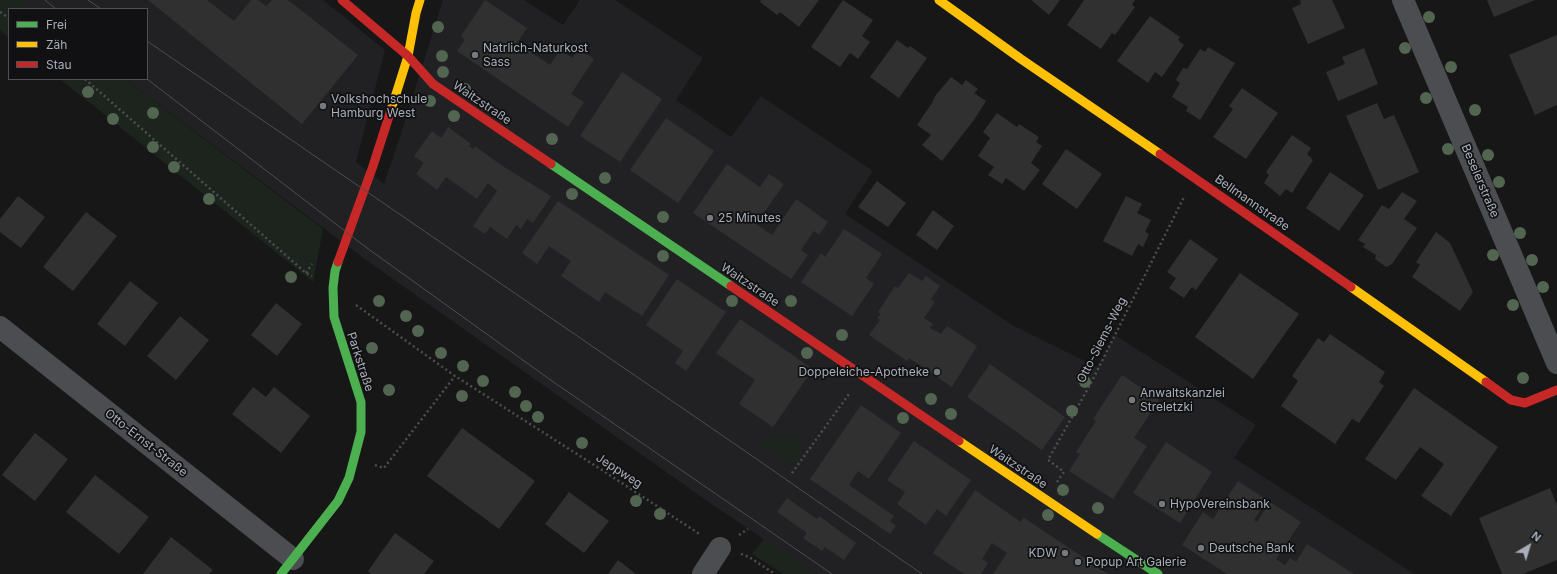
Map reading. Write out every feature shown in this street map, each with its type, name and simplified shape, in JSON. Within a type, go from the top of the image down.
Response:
[{"type":"street","name":"Waitzstraße","points":[[342,0],[408,56],[433,84],[1045,500],[1158,574]]},
{"type":"street","name":"Parkstraße","points":[[287,566],[338,501],[349,478],[355,459],[361,432],[361,402],[334,318],[333,288],[335,271],[342,248],[373,166],[408,56],[420,0]]},
{"type":"street","name":"Bellmannstraße","points":[[939,0],[1021,59],[1196,178],[1511,400],[1525,403],[1557,390]]},
{"type":"street","name":"Beselerstraße","points":[[1403,0],[1557,363]]},
{"type":"street","name":"Otto-Ernst-Straße","points":[[0,327],[287,566]]},
{"type":"street","points":[[703,574],[720,548]]},
{"type":"path","points":[[86,80],[306,273]]},
{"type":"path","name":"Otto-Siems-Weg","points":[[1045,500],[1064,472],[1048,460],[1091,383],[1185,194],[1196,178]]},
{"type":"path","name":"Jeppweg","points":[[356,305],[455,376],[720,548],[749,556],[775,574]]},
{"type":"path","points":[[355,459],[384,468],[455,376]]},
{"type":"path","points":[[792,473],[862,376]]},
{"type":"shaded area","points":[[0,0],[20,0],[31,8],[8,8],[8,37],[0,30]]},
{"type":"shaded area","points":[[20,0],[323,0],[385,50],[356,162],[384,184],[443,0],[524,0],[563,25],[580,0],[615,0],[703,58],[676,100],[731,137],[761,96],[873,171],[845,214],[1014,326],[1097,367],[1115,335],[1256,425],[1234,458],[1415,574],[815,574],[710,503],[366,260],[126,80],[148,80],[148,8],[31,8]]},
{"type":"shaded area","points":[[61,80],[126,80],[323,229],[313,282]]},
{"type":"shaded area","points":[[788,433],[797,439],[800,446],[800,456],[794,467],[761,444],[767,436],[772,440],[777,435]]},
{"type":"shaded area","points":[[764,539],[815,574],[783,574],[752,554]]},
{"type":"building","name":"Volkshochschule Hamburg West","points":[[148,0],[207,0],[234,21],[251,0],[258,0],[266,6],[272,0],[288,0],[358,55],[302,124]]},
{"type":"building","points":[[485,0],[527,28],[517,43],[550,65],[560,50],[572,58],[579,49],[594,59],[571,94],[584,102],[568,127],[457,51],[465,40],[461,36]]},
{"type":"building","points":[[761,0],[819,0],[799,27],[780,12],[777,15],[760,2]]},
{"type":"building","points":[[843,0],[873,20],[862,36],[870,42],[858,59],[850,53],[840,67],[811,47]]},
{"type":"building","points":[[1031,0],[1060,0],[1049,15]]},
{"type":"building","points":[[1084,0],[1135,0],[1132,5],[1135,7],[1115,35],[1112,33],[1101,49],[1067,25]]},
{"type":"building","points":[[1300,0],[1332,0],[1345,28],[1308,44],[1292,8],[1301,4]]},
{"type":"building","points":[[1487,0],[1535,0],[1494,17]]},
{"type":"building","points":[[1150,16],[1180,37],[1178,40],[1184,45],[1162,77],[1155,72],[1148,83],[1117,61]]},
{"type":"building","points":[[1557,35],[1557,105],[1535,115],[1509,55]]},
{"type":"building","points":[[897,40],[908,48],[910,46],[927,58],[899,98],[870,77]]},
{"type":"building","points":[[1208,47],[1235,63],[1200,120],[1186,111],[1188,107],[1172,97],[1180,83],[1176,80],[1183,68],[1187,69],[1200,49],[1205,52]]},
{"type":"building","points":[[1364,48],[1378,84],[1338,101],[1326,72],[1345,64],[1342,57]]},
{"type":"building","points":[[622,72],[662,99],[620,162],[580,136]]},
{"type":"building","points":[[951,77],[962,85],[966,80],[978,89],[974,93],[986,101],[974,120],[942,161],[922,145],[931,135],[917,125],[935,96]]},
{"type":"building","points":[[1242,88],[1278,113],[1246,159],[1213,137],[1233,109],[1229,106]]},
{"type":"building","points":[[1377,103],[1384,119],[1394,115],[1419,172],[1378,190],[1346,116]]},
{"type":"building","points":[[997,113],[1017,127],[1019,124],[1039,137],[1036,142],[1042,146],[1031,163],[1040,170],[1024,191],[1006,178],[1002,184],[988,175],[994,167],[978,156],[990,138],[983,132]]},
{"type":"building","points":[[666,118],[714,151],[678,203],[630,170]]},
{"type":"building","points":[[448,127],[471,144],[469,146],[474,149],[475,146],[501,165],[551,196],[533,223],[527,219],[521,229],[516,225],[507,239],[490,227],[485,234],[473,226],[497,191],[488,183],[477,199],[446,177],[437,190],[416,174],[424,163],[414,156],[432,131],[441,138]]},
{"type":"building","points":[[1292,135],[1311,148],[1307,154],[1313,160],[1292,193],[1286,189],[1280,196],[1264,183],[1269,175],[1266,172]]},
{"type":"building","points":[[1066,149],[1102,174],[1077,209],[1042,184]]},
{"type":"building","points":[[727,164],[760,187],[769,174],[784,184],[756,224],[772,235],[796,199],[828,222],[819,235],[814,231],[801,250],[808,255],[791,279],[693,213]]},
{"type":"building","points":[[1330,172],[1364,195],[1339,231],[1306,208]]},
{"type":"building","points":[[877,181],[906,203],[888,227],[858,207]]},
{"type":"building","points":[[1402,192],[1417,201],[1404,219],[1417,228],[1392,264],[1386,267],[1375,259],[1376,255],[1363,247],[1365,244],[1358,240],[1382,205],[1389,209]]},
{"type":"building","points":[[18,196],[45,217],[21,248],[0,232],[0,219]]},
{"type":"building","points":[[1126,196],[1142,204],[1137,213],[1151,220],[1145,232],[1149,234],[1143,247],[1138,244],[1132,256],[1103,241]]},
{"type":"building","points":[[558,201],[669,275],[642,316],[605,292],[599,302],[561,276],[571,261],[549,246],[537,264],[522,253]]},
{"type":"building","points":[[933,210],[954,226],[937,250],[916,235]]},
{"type":"building","points":[[86,212],[117,236],[73,291],[43,267]]},
{"type":"building","points":[[844,229],[882,254],[866,278],[874,284],[852,316],[801,282],[821,253],[825,257]]},
{"type":"building","points":[[1436,232],[1450,243],[1473,292],[1460,311],[1412,277],[1420,265],[1416,262]]},
{"type":"building","points":[[1190,239],[1218,259],[1196,290],[1192,287],[1184,298],[1169,288],[1176,278],[1167,272]]},
{"type":"building","points":[[909,273],[922,281],[926,276],[940,286],[931,299],[935,302],[924,318],[933,324],[930,328],[941,334],[947,326],[977,346],[952,387],[909,358],[907,361],[869,335],[880,320],[877,318],[881,314],[878,312],[895,286],[898,288]]},
{"type":"building","points":[[1240,273],[1299,314],[1253,379],[1195,337]]},
{"type":"building","points":[[677,279],[726,312],[686,371],[675,363],[683,351],[646,325]]},
{"type":"building","points":[[130,281],[158,303],[125,346],[97,324]]},
{"type":"building","points":[[276,303],[302,324],[277,356],[251,335]]},
{"type":"building","points":[[180,316],[209,340],[176,380],[147,356]]},
{"type":"building","points":[[740,319],[813,369],[773,427],[739,404],[755,380],[716,353]]},
{"type":"building","points":[[1330,334],[1385,372],[1379,382],[1384,386],[1359,423],[1352,419],[1335,444],[1281,406],[1298,381],[1292,376],[1318,338],[1324,342]]},
{"type":"building","points":[[990,364],[1065,417],[1042,450],[967,397]]},
{"type":"building","points":[[1122,375],[1159,400],[1134,438],[1147,446],[1113,499],[1069,471],[1080,454],[1076,452],[1096,421],[1093,419]]},
{"type":"building","points":[[253,387],[266,397],[274,387],[310,416],[281,453],[232,414]]},
{"type":"building","points":[[1414,388],[1498,447],[1451,516],[1421,496],[1444,464],[1420,447],[1396,480],[1365,459]]},
{"type":"building","points":[[861,405],[901,433],[869,479],[858,471],[849,485],[894,516],[890,521],[896,526],[890,534],[810,479]]},
{"type":"building","points":[[462,428],[535,481],[499,529],[427,476]]},
{"type":"building","points":[[35,433],[68,459],[35,501],[2,475]]},
{"type":"building","points":[[914,441],[971,480],[946,516],[937,509],[926,525],[897,504],[905,492],[887,480]]},
{"type":"building","points":[[1166,442],[1212,472],[1180,523],[1133,493]]},
{"type":"building","points":[[95,475],[149,517],[119,554],[66,512]]},
{"type":"building","points":[[1238,481],[1267,500],[1254,520],[1257,522],[1270,502],[1301,522],[1276,559],[1285,565],[1290,558],[1296,562],[1307,544],[1354,574],[1227,574],[1182,545],[1203,512],[1213,519]]},
{"type":"building","points":[[1550,488],[1557,505],[1557,560],[1523,574],[1502,574],[1479,518]]},
{"type":"building","points":[[975,490],[1021,522],[1023,517],[1108,574],[993,574],[1007,553],[992,543],[982,559],[988,563],[981,574],[964,574],[933,553]]},
{"type":"building","points":[[569,492],[609,521],[584,553],[545,524]]},
{"type":"building","points":[[787,498],[817,519],[819,516],[856,543],[844,560],[825,547],[822,551],[803,538],[807,533],[777,512]]},
{"type":"building","points":[[395,533],[434,561],[424,574],[371,574],[368,571]]},
{"type":"building","points":[[171,537],[213,570],[209,574],[143,574]]},
{"type":"building","points":[[618,560],[636,574],[608,574]]},
{"type":"tram line","points":[[45,0],[55,8]]},
{"type":"tram line","points":[[88,0],[100,8]]},
{"type":"tram line","points":[[148,42],[922,574]]},
{"type":"tram line","points":[[148,80],[367,248],[552,381],[832,574]]},
{"type":"traffic: fast","points":[[551,164],[731,286]]},
{"type":"traffic: fast","points":[[281,574],[338,501],[349,478],[361,432],[361,402],[334,317],[333,288],[335,271],[338,262]]},
{"type":"traffic: fast","points":[[1097,534],[1158,574]]},
{"type":"traffic: slow","points":[[391,110],[408,56],[420,0]]},
{"type":"traffic: slow","points":[[939,0],[1021,59],[1160,154]]},
{"type":"traffic: slow","points":[[1351,287],[1486,382]]},
{"type":"traffic: slow","points":[[959,441],[1097,534]]},
{"type":"traffic: jam","points":[[342,0],[408,56],[433,84],[551,164]]},
{"type":"traffic: jam","points":[[338,262],[373,166],[391,110]]},
{"type":"traffic: jam","points":[[1160,154],[1351,287]]},
{"type":"traffic: jam","points":[[731,286],[959,441]]},
{"type":"traffic: jam","points":[[1486,382],[1511,400],[1525,403],[1557,390]]},
{"type":"place","name":"Natrlich-Naturkost Sass","points":[[475,55]]},
{"type":"place","name":"Volkshochschule Hamburg West","points":[[323,106]]},
{"type":"place","name":"25 Minutes","points":[[710,218]]},
{"type":"place","name":"Doppeleiche-Apotheke","points":[[937,372]]},
{"type":"place","name":"Anwaltskanzlei Streletzki","points":[[1132,400]]},
{"type":"place","name":"HypoVereinsbank","points":[[1162,504]]},
{"type":"place","name":"Deutsche Bank","points":[[1201,548]]},
{"type":"place","name":"KDW","points":[[1065,553]]},
{"type":"place","name":"Popup Art Galerie","points":[[1078,562]]}]
